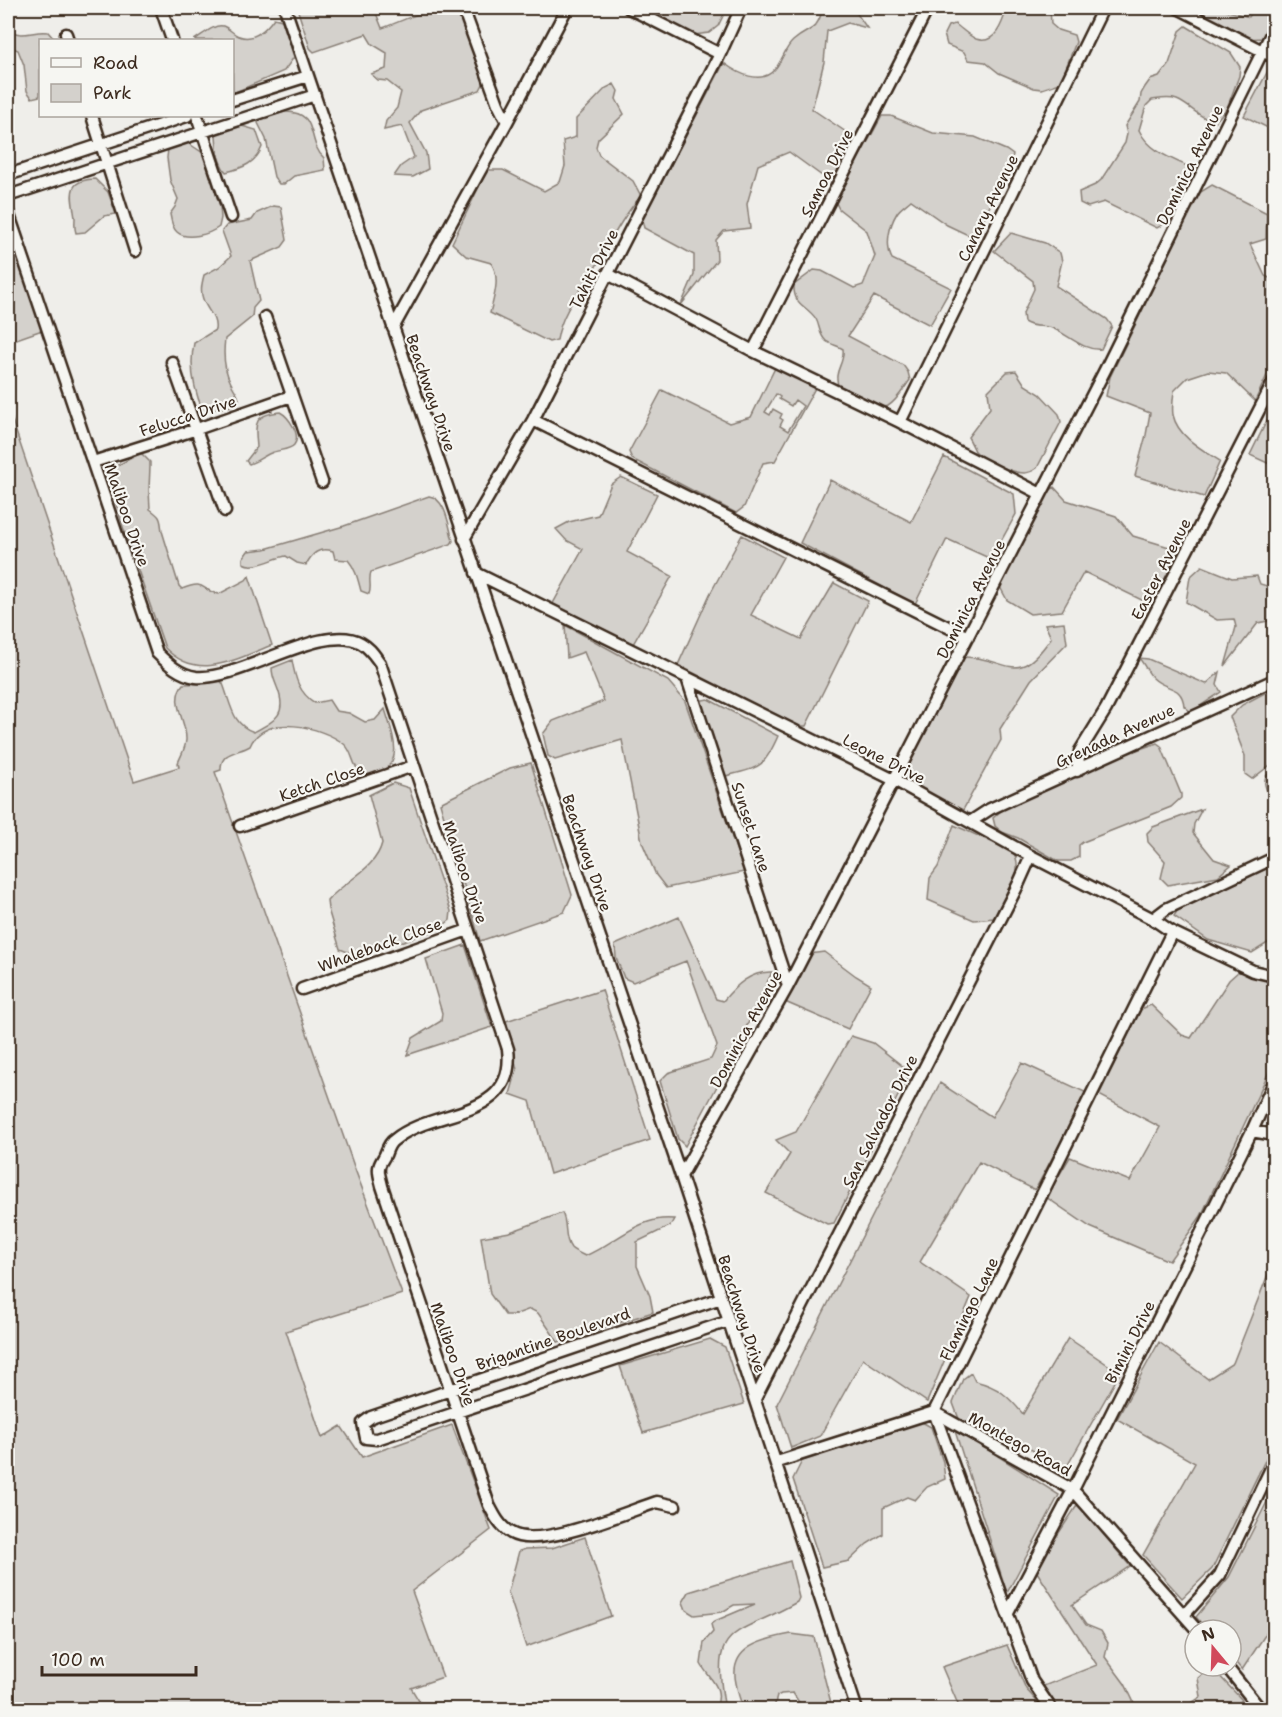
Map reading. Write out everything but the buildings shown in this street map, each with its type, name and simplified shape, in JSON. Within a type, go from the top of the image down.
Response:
[{"type":"street","points":[[161,8],[172,39]]},
{"type":"street","name":"Beachway Drive","points":[[285,8],[681,1176],[857,1710]]},
{"type":"street","points":[[463,8],[507,123]]},
{"type":"street","points":[[393,328],[507,123],[567,8]]},
{"type":"street","points":[[629,8],[720,54]]},
{"type":"street","name":"Tahiti Drive","points":[[464,539],[533,420],[720,54],[741,8]]},
{"type":"street","name":"Samoa Drive","points":[[753,351],[928,8]]},
{"type":"street","name":"Canary Avenue","points":[[900,422],[1103,8]]},
{"type":"street","points":[[1178,8],[1275,57]]},
{"type":"street","name":"Dominica Avenue","points":[[681,1176],[788,986],[1105,370],[1275,28]]},
{"type":"street","points":[[234,99],[308,76]]},
{"type":"street","points":[[8,196],[315,95]]},
{"type":"street","points":[[92,117],[135,251]]},
{"type":"street","points":[[8,175],[184,117]]},
{"type":"street","points":[[196,117],[231,217]]},
{"type":"street","name":"Maliboo Drive","points":[[8,212],[157,653],[174,669],[195,677],[224,674],[318,641],[345,638],[360,642],[372,651],[380,663],[508,1049],[508,1072],[503,1085],[493,1097],[480,1105],[413,1128],[392,1141],[379,1168],[382,1186],[489,1505],[497,1520],[511,1533],[524,1538],[551,1537],[657,1502],[675,1506]]},
{"type":"street","points":[[608,274],[753,351],[1041,494]]},
{"type":"street","points":[[265,317],[322,482]]},
{"type":"street","points":[[172,362],[225,511]]},
{"type":"street","name":"Easter Avenue","points":[[1077,771],[1080,751],[1106,709],[1275,381]]},
{"type":"street","name":"Felucca Drive","points":[[93,462],[291,396]]},
{"type":"street","points":[[533,420],[968,637]]},
{"type":"street","name":"Leone Drive","points":[[476,573],[894,780],[1031,856],[1153,919],[1172,932],[1253,971],[1275,976]]},
{"type":"street","name":"Sunset Lane","points":[[687,678],[788,986]]},
{"type":"street","name":"Grenada Avenue","points":[[970,822],[990,809],[1275,680]]},
{"type":"street","name":"Ketch Close","points":[[240,826],[413,766]]},
{"type":"street","name":"San Salvador Drive","points":[[755,1399],[1031,856]]},
{"type":"street","points":[[1153,919],[1166,909],[1275,858]]},
{"type":"street","name":"Whaleback Close","points":[[302,989],[468,930]]},
{"type":"street","name":"Flamingo Lane","points":[[934,1412],[1172,932]]},
{"type":"street","name":"Bimini Drive","points":[[1008,1613],[1072,1490],[1275,1082]]},
{"type":"street","points":[[1252,1131],[1275,1135]]},
{"type":"street","name":"Brigantine Boulevard","points":[[721,1298],[371,1417],[363,1423],[366,1438],[377,1439],[729,1322]]},
{"type":"street","points":[[777,1462],[934,1412],[1032,1681],[1052,1710]]},
{"type":"street","name":"Montego Road","points":[[934,1412],[1072,1490],[1187,1618]]},
{"type":"street","points":[[1184,1615],[1220,1575],[1275,1462]]},
{"type":"street","points":[[1236,1678],[1261,1710]]},
{"type":"green space","points":[[450,7],[458,9],[484,82],[480,90],[421,110],[410,123],[426,153],[428,169],[413,177],[394,176],[401,166],[414,157],[402,126],[384,130],[386,121],[397,108],[401,92],[387,81],[378,80],[371,74],[386,69],[387,53],[372,44],[366,34],[314,52],[310,48],[297,8],[374,8],[382,28],[431,10]]},
{"type":"green space","points":[[636,8],[727,8],[718,26],[709,33],[694,35]]},
{"type":"green space","points":[[823,8],[853,8],[867,28],[848,23],[827,31],[824,62],[812,109],[849,134],[841,168],[829,181],[789,152],[758,165],[747,204],[750,228],[724,231],[716,240],[717,260],[681,305],[694,275],[694,255],[644,228],[642,220],[724,63],[735,71],[749,76],[763,77],[769,74],[775,69],[790,44],[815,26]]},
{"type":"green space","points":[[1007,8],[1050,8],[1051,24],[1058,30],[1074,35],[1076,42],[1060,83],[1042,89],[1034,88],[999,73],[985,62],[968,60],[964,52],[947,45],[944,34],[948,26],[955,24],[976,39],[989,39],[994,36]]},
{"type":"green space","points":[[1202,8],[1218,8],[1249,17],[1255,8],[1274,8],[1274,15],[1263,38],[1246,39],[1196,13]]},
{"type":"green space","points":[[274,18],[282,20],[294,57],[284,71],[234,93],[234,39],[196,39],[219,26],[244,37],[255,36]]},
{"type":"green space","points":[[1186,26],[1231,53],[1240,67],[1239,76],[1227,108],[1215,122],[1174,99],[1152,100],[1146,106],[1139,130],[1143,138],[1163,155],[1196,170],[1180,193],[1164,224],[1157,228],[1104,202],[1088,207],[1080,203],[1079,192],[1101,180],[1125,143],[1127,134],[1125,126],[1140,102],[1141,94],[1150,80],[1159,77],[1169,64],[1180,31]]},
{"type":"green space","points":[[8,28],[22,34],[48,32],[54,39],[39,39],[39,96],[32,98],[27,91],[24,65],[18,50],[8,46]]},
{"type":"green space","points":[[1271,65],[1274,68],[1274,131],[1244,116]]},
{"type":"green space","points":[[614,84],[618,91],[616,99],[624,114],[598,139],[596,147],[599,155],[633,181],[641,196],[621,222],[594,270],[571,303],[557,340],[549,342],[490,313],[496,287],[496,274],[491,263],[466,256],[452,243],[487,170],[503,170],[544,191],[560,182],[565,166],[563,141],[576,137],[576,119],[606,88]]},
{"type":"green space","points":[[285,112],[296,113],[308,122],[315,144],[324,158],[325,170],[294,176],[284,184],[279,184],[274,177],[266,139],[258,123],[259,119]]},
{"type":"green space","points":[[882,116],[891,116],[933,133],[975,137],[1013,155],[978,232],[970,236],[947,225],[911,200],[900,209],[894,218],[888,242],[892,259],[951,288],[930,325],[874,296],[848,336],[903,365],[908,372],[910,380],[903,390],[891,404],[883,407],[871,404],[839,388],[837,377],[843,349],[824,339],[816,319],[798,301],[794,292],[794,285],[814,270],[822,271],[854,288],[863,285],[875,256],[867,231],[839,209],[835,201]]},
{"type":"green space","points":[[235,124],[256,130],[262,147],[248,164],[226,172],[219,159],[216,135],[218,131]]},
{"type":"green space","points":[[185,141],[203,153],[220,206],[221,218],[219,227],[215,230],[192,236],[181,235],[175,230],[170,214],[178,199],[170,180],[168,149]]},
{"type":"green space","points":[[95,179],[108,192],[116,214],[104,216],[85,232],[76,233],[73,191],[79,182]]},
{"type":"green space","points":[[1212,185],[1267,213],[1266,239],[1250,244],[1265,276],[1274,280],[1274,360],[1255,401],[1226,373],[1208,371],[1187,378],[1174,391],[1173,415],[1180,430],[1192,442],[1220,461],[1204,497],[1135,476],[1150,413],[1106,396],[1110,377],[1199,193]]},
{"type":"green space","points":[[8,203],[48,328],[8,342]]},
{"type":"green space","points":[[273,206],[281,207],[287,240],[282,247],[250,261],[259,301],[253,308],[252,317],[225,339],[225,367],[239,400],[232,406],[203,411],[193,377],[194,343],[215,330],[213,318],[202,296],[204,275],[219,267],[231,256],[222,231],[227,225],[252,220],[257,213]]},
{"type":"green space","points":[[1011,233],[1045,243],[1060,253],[1062,261],[1056,286],[1107,319],[1112,326],[1101,349],[1088,348],[1052,328],[1024,322],[1023,313],[1034,289],[1033,281],[994,251]]},
{"type":"green space","points":[[775,368],[815,388],[775,461],[763,463],[744,507],[736,513],[632,459],[629,452],[662,390],[729,423],[751,417]],"holes":[[[776,394],[780,397],[779,399],[791,406],[795,400],[803,406],[788,431],[780,426],[783,420],[780,418],[782,414],[773,409],[770,415],[765,412]]]},
{"type":"green space","points":[[1016,371],[1025,385],[1040,394],[1059,414],[1061,422],[1037,468],[1026,473],[1006,468],[979,455],[968,437],[990,408],[988,391],[1007,372]]},
{"type":"green space","points":[[1274,406],[1274,466],[1250,455]]},
{"type":"green space","points":[[8,408],[134,781],[179,767],[178,763],[186,740],[178,705],[179,691],[183,684],[211,683],[219,679],[237,719],[247,729],[254,732],[274,720],[280,710],[280,696],[272,668],[292,660],[299,684],[305,695],[315,703],[329,700],[336,711],[349,713],[365,722],[375,720],[385,709],[393,736],[394,754],[392,762],[377,773],[368,775],[360,772],[347,747],[335,738],[309,728],[294,726],[280,726],[257,735],[250,746],[227,756],[221,770],[215,772],[356,1172],[402,1294],[286,1331],[322,1438],[341,1426],[362,1457],[452,1425],[491,1530],[412,1591],[443,1677],[411,1688],[424,1709],[8,1709]]},
{"type":"green space","points":[[280,412],[287,417],[295,431],[294,445],[249,464],[246,461],[257,447],[256,426],[260,418]]},
{"type":"green space","points":[[141,453],[150,462],[150,509],[160,518],[179,586],[182,589],[200,585],[219,594],[246,580],[249,576],[272,645],[231,661],[204,666],[191,664],[178,658],[165,648],[122,524],[109,475],[114,467]]},
{"type":"green space","points":[[944,457],[1014,494],[1016,514],[991,559],[947,539],[915,604],[800,543],[830,480],[911,522]]},
{"type":"green space","points":[[621,477],[657,494],[627,552],[672,576],[633,644],[550,609],[583,549],[566,540],[556,529],[569,522],[598,515],[611,484]]},
{"type":"green space","points":[[1054,487],[1066,500],[1116,516],[1133,536],[1179,550],[1152,605],[1084,572],[1062,611],[1030,614],[1007,600],[999,585],[1043,498]]},
{"type":"green space","points":[[429,496],[435,498],[443,507],[453,541],[451,544],[371,572],[369,594],[361,591],[351,563],[348,560],[335,559],[333,551],[316,552],[306,565],[297,563],[286,556],[253,565],[243,563],[243,558],[248,551],[265,549],[344,526]]},
{"type":"green space","points":[[742,535],[783,557],[751,615],[801,639],[834,583],[868,601],[806,726],[797,726],[678,665],[710,594]]},
{"type":"green space","points":[[1202,566],[1232,578],[1257,576],[1260,584],[1274,588],[1274,620],[1258,623],[1225,666],[1236,627],[1234,619],[1217,620],[1186,602],[1190,577]]},
{"type":"green space","points":[[1064,622],[1067,643],[1031,680],[1000,729],[1001,740],[963,810],[907,783],[905,773],[963,657],[1019,667],[1039,654],[1051,638],[1045,624]]},
{"type":"green space","points":[[565,625],[668,681],[685,701],[744,872],[666,888],[656,875],[642,842],[622,740],[555,760],[548,756],[543,734],[553,721],[604,701],[584,652],[567,658]]},
{"type":"green space","points":[[1139,658],[1148,659],[1206,684],[1220,672],[1217,685],[1221,692],[1191,712],[1184,706],[1180,694],[1153,678]]},
{"type":"green space","points":[[1274,688],[1274,762],[1252,779],[1245,774],[1245,756],[1230,717],[1242,705]]},
{"type":"green space","points":[[708,699],[778,736],[764,761],[746,771],[726,776],[697,701]]},
{"type":"green space","points":[[1157,743],[1161,746],[1181,798],[1171,807],[1083,842],[1079,845],[1079,857],[1071,861],[1058,861],[1018,838],[1002,832],[995,826],[993,818],[1002,810],[1117,757]]},
{"type":"green space","points":[[531,763],[572,895],[564,912],[480,941],[440,803],[510,768]]},
{"type":"green space","points":[[1274,770],[1274,804],[1266,790],[1265,781],[1269,773]]},
{"type":"green space","points":[[393,783],[409,788],[451,911],[450,920],[437,930],[357,956],[340,949],[327,901],[366,868],[379,852],[382,843],[369,795]]},
{"type":"green space","points":[[1202,809],[1194,824],[1193,833],[1214,859],[1231,865],[1218,876],[1168,885],[1161,878],[1165,861],[1148,842],[1147,833],[1153,827]]},
{"type":"green space","points":[[954,825],[1012,851],[1016,859],[1016,876],[994,918],[974,920],[928,900],[930,878],[938,867]]},
{"type":"green space","points":[[1274,865],[1274,939],[1252,953],[1208,940],[1174,916],[1177,911]]},
{"type":"green space","points":[[679,917],[716,999],[723,1001],[733,990],[751,977],[764,972],[772,972],[730,1062],[685,1146],[678,1139],[660,1081],[668,1073],[711,1059],[717,1046],[686,961],[633,982],[624,978],[616,957],[615,945]]},
{"type":"green space","points":[[465,945],[492,1027],[407,1055],[413,1038],[441,1021],[442,1013],[426,959]]},
{"type":"green space","points":[[824,952],[871,985],[848,1029],[785,1002],[809,954]]},
{"type":"green space","points":[[1239,971],[1274,982],[1274,1061],[1201,1216],[1169,1261],[1090,1227],[1046,1197],[1070,1157],[1130,1181],[1160,1127],[1099,1095],[1141,1009],[1151,1005],[1182,1035],[1191,1038],[1229,980]]},
{"type":"green space","points":[[602,990],[650,1140],[550,1174],[530,1101],[510,1094],[517,1070],[506,1021]]},
{"type":"green space","points":[[851,1036],[873,1043],[910,1072],[834,1223],[827,1224],[766,1193],[790,1154],[776,1140],[796,1132]]},
{"type":"green space","points":[[1022,1063],[1087,1093],[1035,1190],[979,1162],[920,1262],[971,1297],[927,1402],[863,1359],[820,1436],[791,1448],[777,1404],[940,1083],[992,1117]]},
{"type":"green space","points":[[562,1213],[569,1244],[572,1249],[585,1256],[650,1221],[674,1219],[670,1226],[637,1242],[637,1266],[650,1296],[653,1312],[558,1342],[538,1313],[530,1309],[514,1315],[505,1315],[490,1294],[481,1237],[510,1232]]},
{"type":"green space","points":[[1274,1259],[1274,1442],[1212,1569],[1182,1598],[1143,1555],[1195,1463],[1117,1419],[1159,1342],[1208,1379],[1233,1363]]},
{"type":"green space","points":[[1068,1338],[1120,1373],[1066,1468],[1013,1440],[1005,1440],[997,1434],[971,1430],[959,1419],[953,1403],[963,1379],[971,1373],[975,1381],[991,1386],[1002,1393],[1023,1414]]},
{"type":"green space","points":[[710,1339],[725,1347],[744,1404],[643,1433],[620,1366]]},
{"type":"green space","points":[[920,1421],[931,1427],[943,1462],[945,1479],[927,1487],[915,1500],[907,1497],[883,1508],[883,1534],[867,1544],[849,1561],[822,1567],[793,1479],[802,1461]]},
{"type":"green space","points":[[954,1428],[1059,1495],[1007,1593]]},
{"type":"green space","points":[[1274,1488],[1274,1624],[1243,1668],[1243,1618],[1196,1617],[1229,1577]]},
{"type":"green space","points":[[1078,1504],[1130,1566],[1072,1605],[1086,1625],[1101,1631],[1108,1643],[1105,1657],[1125,1684],[1137,1709],[1056,1709],[1041,1687],[1097,1665],[1035,1569]]},
{"type":"green space","points":[[585,1537],[611,1616],[526,1647],[508,1592],[519,1551],[552,1548]]},
{"type":"green space","points":[[790,1561],[799,1598],[797,1602],[743,1629],[732,1636],[724,1646],[721,1681],[725,1709],[716,1709],[717,1689],[701,1664],[704,1642],[713,1632],[711,1624],[715,1621],[755,1604],[734,1605],[722,1612],[694,1615],[686,1610],[683,1602],[689,1592]]},
{"type":"green space","points":[[791,1634],[814,1637],[831,1703],[802,1707],[793,1693],[777,1696],[775,1704],[777,1709],[745,1709],[736,1683],[737,1661],[743,1653],[759,1642]]},
{"type":"green space","points":[[1007,1645],[1026,1689],[1044,1709],[960,1709],[942,1667]]},
{"type":"green space","points":[[1198,1678],[1222,1678],[1242,1700],[1233,1709],[1182,1709],[1201,1697]]}]
